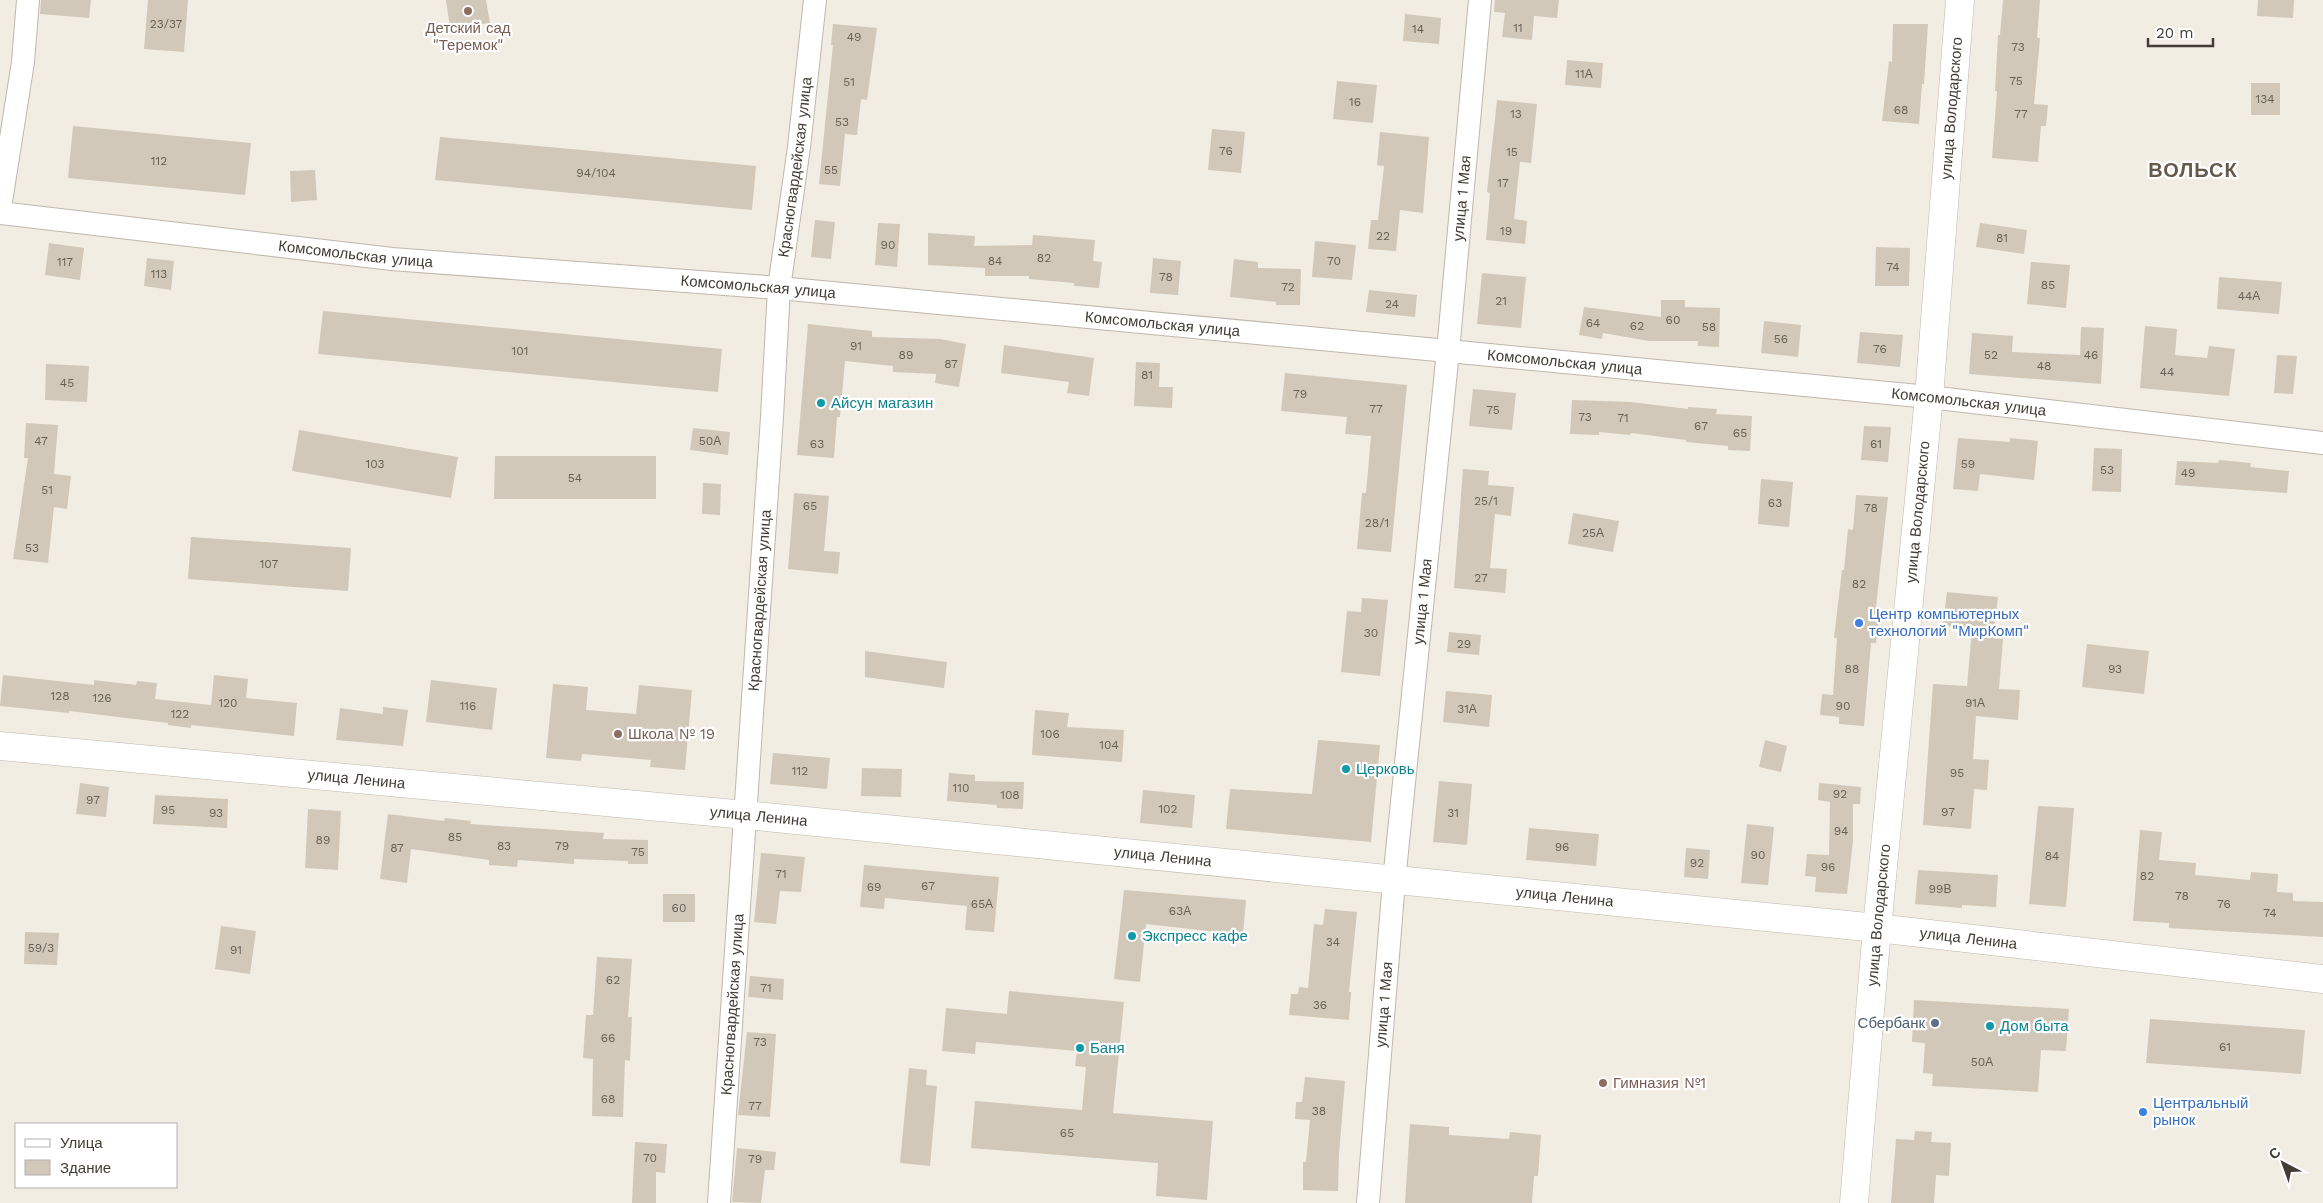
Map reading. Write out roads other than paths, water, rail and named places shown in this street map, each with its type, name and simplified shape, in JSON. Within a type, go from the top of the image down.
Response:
[{"type":"street","points":[[0,208],[23,62],[28,0]]},
{"type":"street","name":"Красногвардейская улица","points":[[719,1203],[746,815],[779,288],[799,147],[815,0]]},
{"type":"street","name":"улица 1 Мая","points":[[1368,1203],[1394,882],[1448,351],[1480,0]]},
{"type":"street","name":"улица Володарского","points":[[1854,1203],[1877,928],[1929,397],[1960,0]]},
{"type":"street","name":"Комсомольская улица","points":[[0,213],[392,259],[779,288],[1448,351],[1929,397],[2323,443]]},
{"type":"street","name":"улица Ленина","points":[[0,746],[746,815],[1394,882],[1877,928],[2323,979]]},
{"type":"place","name":"Детский сад \"Теремок\"","points":[[468,11]]},
{"type":"place","name":"Айсун магазин","points":[[821,403]]},
{"type":"place","name":"Центр компьютерных технологий \"МирКомп\"","points":[[1859,623]]},
{"type":"place","name":"Школа № 19","points":[[618,734]]},
{"type":"place","name":"Церковь","points":[[1346,769]]},
{"type":"place","name":"Экспресс кафе","points":[[1132,936]]},
{"type":"place","name":"Сбербанк","points":[[1935,1023]]},
{"type":"place","name":"Дом быта","points":[[1990,1026]]},
{"type":"place","name":"Баня","points":[[1080,1048]]},
{"type":"place","name":"Гимназия №1","points":[[1603,1083]]},
{"type":"place","name":"Центральный рынок","points":[[2143,1112]]},
{"type":"district","name":"ВОЛЬСК","points":[[2193,170]]}]
